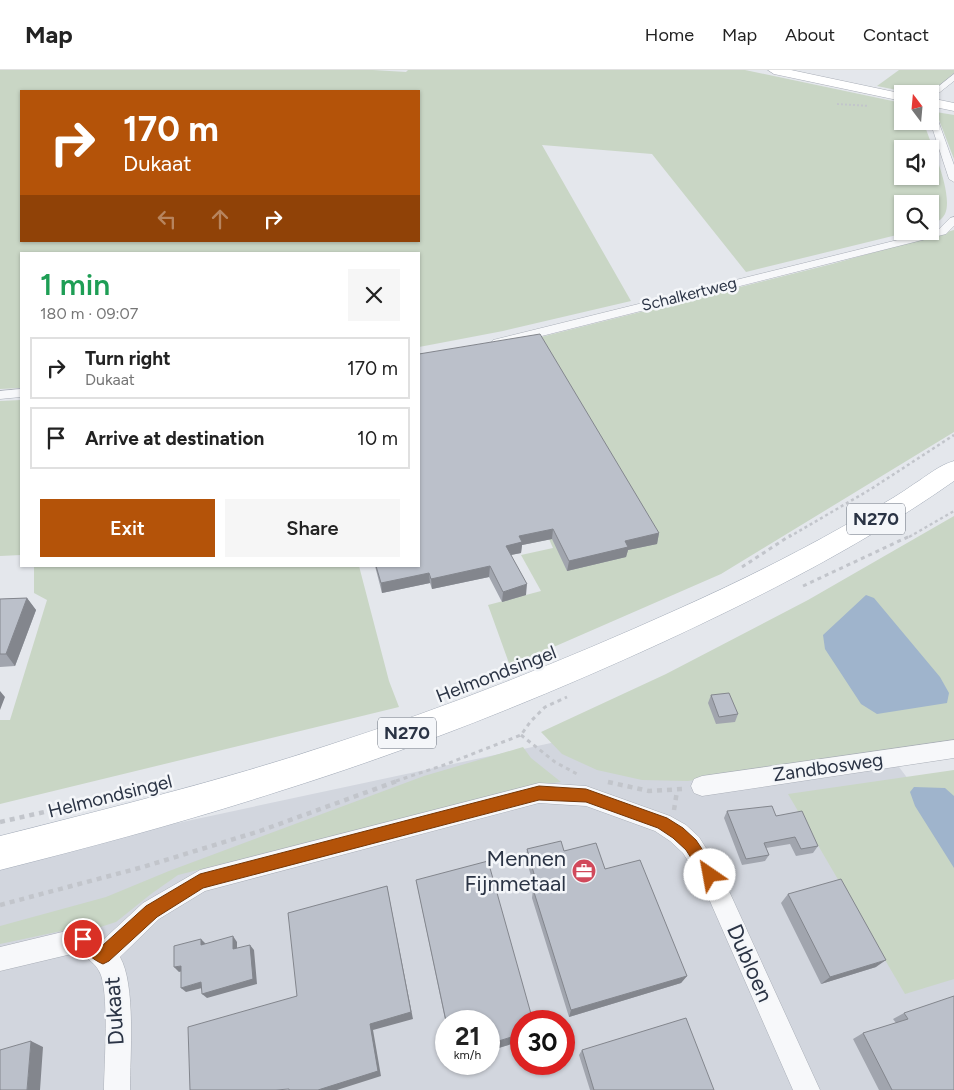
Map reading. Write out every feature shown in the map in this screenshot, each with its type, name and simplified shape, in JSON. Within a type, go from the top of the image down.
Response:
[{"type":"main road","points":[[774,70],[894,95]]},
{"type":"main road","points":[[939,104],[954,107]]},
{"type":"main road","name":"Helmondsingel","points":[[0,853],[231,791],[373,746],[503,698],[696,614],[795,564],[875,520],[954,469]]},
{"type":"street","points":[[939,90],[954,77]]},
{"type":"street","points":[[937,130],[954,179]]},
{"type":"street","name":"Schalkertweg","points":[[482,345],[501,342],[942,232],[954,220]]},
{"type":"street","points":[[0,395],[20,393]]},
{"type":"street","name":"Zandbosweg","points":[[702,786],[954,750]]},
{"type":"street","name":"Dubloen","points":[[103,956],[152,911],[200,881],[539,793],[586,796],[662,823],[678,833],[691,845],[710,875],[807,1090]]},
{"type":"street","name":"Dukaat","points":[[0,959],[83,939],[103,956],[112,967],[118,1009],[117,1090]]},
{"type":"path","points":[[734,572],[810,523],[871,489],[954,435]]},
{"type":"path","points":[[0,905],[143,867],[260,831],[360,793],[444,765],[521,735],[534,744],[546,757],[574,774],[584,776]]},
{"type":"path","points":[[603,781],[649,791],[678,790],[702,786]]},
{"type":"path","name":"Helmondsingel","points":[[0,822],[70,807]]},
{"type":"shaded area","points":[[792,625],[954,840],[954,1090],[0,1090],[0,861],[649,722]]},
{"type":"green space","points":[[0,70],[373,70],[406,72],[408,70],[745,70],[894,101],[894,130],[926,130],[930,140],[894,140],[894,185],[939,185],[939,166],[944,181],[947,205],[945,214],[939,221],[939,195],[894,195],[894,236],[746,272],[652,154],[542,145],[631,301],[503,331],[420,347],[420,252],[20,252],[20,388],[0,389]]},
{"type":"green space","points":[[899,70],[954,70],[954,73],[939,86],[894,85],[894,89],[877,86]]},
{"type":"green space","points":[[939,112],[954,115],[954,159],[939,120]]},
{"type":"green space","points":[[954,230],[954,432],[721,574],[510,666],[488,605],[541,591],[521,555],[553,548],[546,532],[537,338],[832,264],[918,240],[939,240],[939,234]]},
{"type":"green space","points":[[20,400],[20,555],[0,556],[0,401]]},
{"type":"green space","points":[[954,516],[954,740],[688,781],[642,780],[597,770],[562,754],[541,732],[666,674],[808,600]]},
{"type":"green space","points":[[34,567],[359,567],[389,681],[399,707],[0,804],[0,720],[10,720],[47,600],[34,593]]},
{"type":"green space","points":[[523,747],[531,758],[561,782],[535,785],[178,875],[116,922],[85,932],[71,929],[0,944],[0,926],[106,897],[169,871],[424,776]]},
{"type":"green space","points":[[954,770],[954,979],[905,994],[788,794]]},
{"type":"water","points":[[866,595],[874,598],[940,677],[949,693],[947,703],[877,714],[861,704],[825,649],[823,635]]},
{"type":"water","points":[[914,787],[945,788],[954,796],[954,868],[915,806],[910,792]]},
{"type":"building","points":[[540,334],[659,533],[625,541],[628,547],[569,561],[553,529],[519,536],[522,542],[506,546],[527,584],[503,592],[490,566],[431,579],[429,573],[381,583],[376,567],[420,567],[420,354]]},
{"type":"building","points":[[27,598],[6,654],[0,654],[0,599]]},
{"type":"building","points":[[729,693],[738,714],[719,717],[711,695]]},
{"type":"building","points":[[772,806],[776,816],[802,811],[818,846],[801,849],[795,837],[764,843],[769,855],[746,859],[727,811]]},
{"type":"building","points":[[561,841],[564,851],[596,843],[605,869],[640,860],[687,976],[571,1010],[533,889],[538,888],[527,849]]},
{"type":"building","points":[[488,861],[530,1010],[510,1010],[510,1037],[500,1041],[500,1010],[444,1010],[416,880]]},
{"type":"building","points":[[841,879],[886,960],[830,977],[788,894]]},
{"type":"building","points":[[387,886],[411,1012],[370,1024],[378,1071],[318,1090],[190,1090],[188,1027],[297,996],[288,913]]},
{"type":"building","points":[[233,936],[233,949],[250,945],[253,979],[202,994],[201,982],[181,988],[181,966],[174,967],[174,946],[201,939],[201,945]]},
{"type":"building","points":[[954,996],[954,1090],[892,1090],[863,1033],[908,1019],[904,1013]]},
{"type":"building","points":[[686,1018],[714,1090],[594,1090],[582,1050]]},
{"type":"building","points":[[31,1041],[27,1090],[0,1090],[0,1050]]},
{"type":"place","name":"Mennen Fijnmetaal","points":[[584,871]]},
{"type":"route","points":[[83,939],[103,956],[152,911],[200,881],[539,793],[586,796],[662,823],[678,833],[691,845],[710,875]]}]
